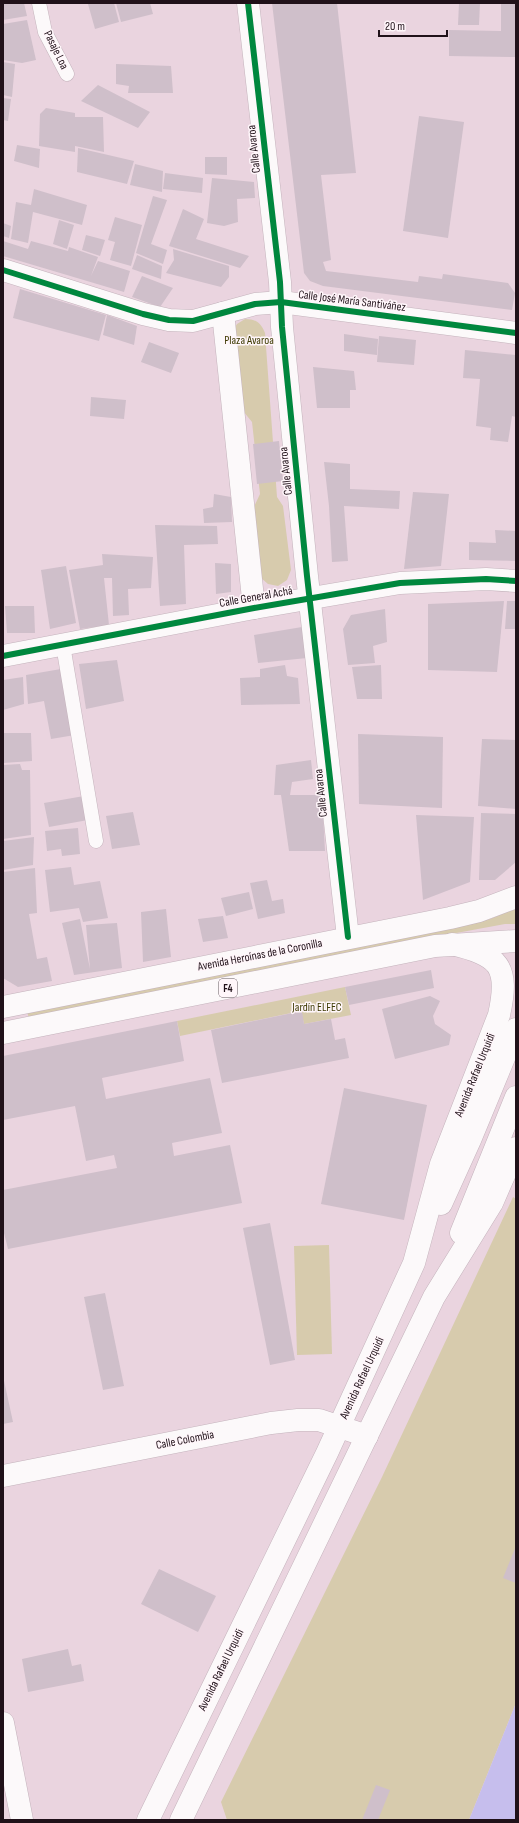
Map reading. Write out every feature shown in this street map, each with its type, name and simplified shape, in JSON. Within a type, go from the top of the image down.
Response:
[{"type":"main road","name":"Calle Avaroa","points":[[248,3],[281,302],[282,327],[310,599],[348,937]]},
{"type":"main road","name":"Calle José María Santiváñez","points":[[3,270],[143,314],[169,320],[193,321],[255,304],[281,302],[516,333]]},
{"type":"main road","points":[[223,313],[254,608]]},
{"type":"main road","name":"Calle General Achá","points":[[3,656],[254,608],[400,584],[486,579],[516,581]]},
{"type":"main road","name":"Avenida Heroínas de la Coronilla","points":[[3,1007],[348,937],[450,918],[479,911],[512,896]]},
{"type":"main road","name":"Avenida Heroínas de la Coronilla","points":[[3,1033],[435,946],[516,941]]},
{"type":"main road","name":"Avenida Rafael Urquidi","points":[[148,1820],[340,1426],[414,1263],[441,1164],[499,1015],[503,997],[502,978],[499,968],[490,957],[477,950],[452,944]]},
{"type":"main road","points":[[414,1263],[470,1140],[516,1029]]},
{"type":"main road","points":[[181,1820],[434,1297],[516,1097]]},
{"type":"main road","points":[[434,1297],[492,1203],[516,1148]]},
{"type":"main road","name":"Calle Colombia","points":[[3,1476],[271,1423],[298,1420],[318,1420],[340,1426],[366,1436]]},
{"type":"main road","points":[[3,1723],[22,1820]]},
{"type":"lane","name":"Pasaje Loa","points":[[39,3],[45,32],[67,74]]},
{"type":"lane","points":[[63,645],[96,841]]},
{"type":"green space","name":"Plaza Avaroa","points":[[245,319],[258,322],[265,333],[277,497],[283,506],[291,570],[287,580],[278,586],[268,584],[260,577],[252,511],[260,494],[252,422],[239,406],[234,329],[237,324]]},
{"type":"green space","points":[[516,908],[516,924],[505,924],[386,946],[29,1018],[27,1012],[490,919]]},
{"type":"green space","name":"Jardín ELFEC","points":[[345,987],[351,1015],[304,1024],[301,1011],[180,1036],[177,1021]]},
{"type":"green space","points":[[513,1197],[516,1199],[516,1703],[469,1820],[227,1820],[221,1802],[382,1477]]},
{"type":"green space","points":[[329,1245],[332,1354],[297,1355],[294,1246]]},
{"type":"shaded area","points":[[516,1703],[516,1820],[469,1820]]},
{"type":"building","points":[[3,3],[24,3],[27,16],[3,20]]},
{"type":"building","points":[[114,3],[119,22],[95,29],[88,4]]},
{"type":"building","points":[[116,3],[150,3],[153,14],[121,22]]},
{"type":"building","points":[[272,3],[337,3],[356,173],[321,175],[331,260],[323,262],[326,271],[418,282],[419,276],[442,279],[443,274],[508,283],[515,293],[512,310],[323,286],[310,281],[304,273]]},
{"type":"building","points":[[459,3],[480,3],[479,25],[458,25]]},
{"type":"building","points":[[501,3],[516,3],[516,57],[449,56],[449,30],[501,31]]},
{"type":"building","points":[[27,20],[36,60],[22,63],[3,60],[3,24]]},
{"type":"building","points":[[3,62],[15,64],[12,97],[3,95]]},
{"type":"building","points":[[116,64],[171,66],[173,93],[128,93],[129,86],[116,84]]},
{"type":"building","points":[[98,85],[150,112],[138,128],[81,101]]},
{"type":"building","points":[[3,98],[11,99],[8,121],[3,120]]},
{"type":"building","points":[[46,108],[75,113],[75,117],[103,117],[104,152],[75,146],[75,152],[39,146],[40,114]]},
{"type":"building","points":[[419,116],[464,122],[448,238],[403,231]]},
{"type":"building","points":[[17,145],[40,149],[39,168],[14,161]]},
{"type":"building","points":[[78,148],[134,161],[127,184],[77,172]]},
{"type":"building","points":[[205,157],[227,157],[227,175],[205,174]]},
{"type":"building","points":[[135,164],[163,171],[162,192],[130,185]]},
{"type":"building","points":[[165,173],[203,178],[202,193],[163,189]]},
{"type":"building","points":[[212,178],[254,182],[255,198],[237,199],[238,222],[224,226],[207,223]]},
{"type":"building","points":[[34,189],[87,205],[82,225],[33,212],[28,243],[11,239],[16,202],[31,205]]},
{"type":"building","points":[[153,196],[167,200],[151,244],[167,250],[163,264],[136,253]]},
{"type":"building","points":[[183,209],[204,219],[196,239],[249,256],[240,268],[169,246]]},
{"type":"building","points":[[115,217],[142,225],[131,266],[110,260],[115,242],[108,240]]},
{"type":"building","points":[[59,220],[74,225],[67,249],[53,244]]},
{"type":"building","points":[[3,223],[11,226],[9,238],[3,236]]},
{"type":"building","points":[[86,235],[105,240],[100,256],[82,250]]},
{"type":"building","points":[[3,241],[28,249],[31,241],[68,251],[69,247],[98,257],[91,276],[98,261],[130,271],[124,292],[3,256]]},
{"type":"building","points":[[173,249],[229,266],[229,277],[221,287],[166,273],[174,260]]},
{"type":"building","points":[[137,255],[162,266],[161,279],[132,269]]},
{"type":"building","points":[[142,276],[173,288],[160,307],[132,297]]},
{"type":"building","points":[[20,289],[106,315],[99,341],[13,318]]},
{"type":"building","points":[[107,315],[137,326],[134,345],[103,335]]},
{"type":"building","points":[[344,334],[378,339],[377,355],[344,351]]},
{"type":"building","points":[[379,336],[416,340],[414,365],[377,362]]},
{"type":"building","points":[[149,342],[179,353],[171,373],[141,362]]},
{"type":"building","points":[[465,350],[516,355],[516,417],[512,416],[508,442],[490,440],[491,428],[476,426],[480,379],[463,378]]},
{"type":"building","points":[[313,367],[354,371],[356,390],[350,390],[350,408],[317,408]]},
{"type":"building","points":[[91,397],[126,400],[124,419],[90,416]]},
{"type":"building","points":[[279,441],[283,481],[257,484],[253,444]]},
{"type":"building","points":[[324,462],[350,464],[350,489],[400,491],[399,509],[344,506],[348,561],[332,562],[329,506]]},
{"type":"building","points":[[413,492],[449,494],[441,566],[404,569]]},
{"type":"building","points":[[214,494],[231,497],[232,522],[204,523],[203,509],[213,507]]},
{"type":"building","points":[[155,525],[217,526],[218,544],[184,545],[186,604],[160,606]]},
{"type":"building","points":[[495,530],[516,531],[516,561],[469,560],[469,542],[496,543]]},
{"type":"building","points":[[102,554],[153,557],[151,588],[128,589],[129,615],[113,616],[112,578],[104,578],[109,625],[80,629],[69,570],[103,565]]},
{"type":"building","points":[[215,563],[231,564],[231,592],[216,594]]},
{"type":"building","points":[[66,566],[76,623],[50,629],[41,570]]},
{"type":"building","points":[[504,601],[497,672],[428,670],[428,604]]},
{"type":"building","points":[[507,601],[516,601],[516,629],[505,629]]},
{"type":"building","points":[[5,606],[34,606],[35,633],[7,633]]},
{"type":"building","points":[[385,609],[387,642],[373,646],[375,663],[348,665],[343,629],[351,615]]},
{"type":"building","points":[[302,627],[307,658],[258,663],[254,635]]},
{"type":"building","points":[[117,660],[124,701],[86,709],[79,664]]},
{"type":"building","points":[[285,665],[287,676],[298,678],[300,704],[241,705],[240,678],[260,677],[260,669]]},
{"type":"building","points":[[381,665],[382,699],[357,699],[352,667]]},
{"type":"building","points":[[61,669],[75,735],[51,739],[44,701],[28,704],[26,675]]},
{"type":"building","points":[[23,677],[24,704],[3,710],[3,680]]},
{"type":"building","points":[[3,733],[31,733],[32,761],[3,763]]},
{"type":"building","points":[[358,734],[443,737],[442,808],[359,804]]},
{"type":"building","points":[[482,739],[516,740],[516,809],[478,806]]},
{"type":"building","points":[[311,760],[313,779],[292,782],[290,795],[322,795],[325,851],[289,851],[281,795],[274,795],[276,765]]},
{"type":"building","points":[[20,764],[22,770],[30,770],[31,835],[3,839],[3,765]]},
{"type":"building","points":[[84,796],[88,820],[49,827],[44,803]]},
{"type":"building","points":[[133,812],[140,845],[112,849],[106,816]]},
{"type":"building","points":[[481,813],[516,814],[516,862],[495,880],[479,880]]},
{"type":"building","points":[[416,815],[474,817],[470,882],[423,900]]},
{"type":"building","points":[[78,828],[80,854],[62,856],[61,849],[47,851],[45,831]]},
{"type":"building","points":[[34,837],[33,865],[3,870],[3,841]]},
{"type":"building","points":[[71,867],[74,885],[100,881],[108,918],[83,922],[79,908],[50,912],[45,870]]},
{"type":"building","points":[[35,868],[37,913],[29,914],[37,959],[47,957],[52,981],[18,987],[3,978],[3,872]]},
{"type":"building","points":[[267,880],[272,901],[283,899],[285,913],[258,919],[250,883]]},
{"type":"building","points":[[249,892],[253,909],[226,916],[221,898]]},
{"type":"building","points":[[166,909],[171,957],[143,962],[141,912]]},
{"type":"building","points":[[223,916],[228,938],[203,942],[198,919]]},
{"type":"building","points":[[80,919],[90,969],[86,925],[117,923],[122,968],[74,975],[62,923]]},
{"type":"building","points":[[431,970],[434,988],[349,1005],[345,987]]},
{"type":"building","points":[[430,996],[440,1001],[433,1016],[435,1024],[451,1035],[449,1045],[395,1059],[382,1009]]},
{"type":"building","points":[[302,1011],[304,1024],[331,1019],[335,1040],[345,1038],[349,1058],[222,1083],[211,1030]]},
{"type":"building","points":[[177,1021],[184,1061],[102,1078],[106,1099],[210,1078],[222,1133],[172,1143],[174,1156],[230,1145],[242,1203],[8,1249],[3,1233],[3,1190],[117,1168],[114,1155],[86,1161],[75,1106],[3,1120],[3,1056]]},
{"type":"building","points":[[344,1088],[427,1105],[404,1220],[321,1204]]},
{"type":"building","points":[[270,1223],[295,1360],[270,1365],[243,1228]]},
{"type":"building","points":[[105,1293],[124,1386],[103,1390],[84,1297]]},
{"type":"building","points":[[3,1376],[13,1422],[3,1424]]},
{"type":"building","points":[[516,1546],[516,1583],[503,1578]]},
{"type":"building","points":[[159,1569],[216,1596],[198,1632],[141,1604]]},
{"type":"building","points":[[68,1649],[72,1666],[81,1664],[84,1681],[28,1692],[22,1659]]},
{"type":"building","points":[[376,1785],[390,1790],[378,1820],[362,1820]]},
{"type":"cycle path","points":[[248,3],[280,282],[282,327],[307,576],[348,937]]},
{"type":"cycle path","points":[[3,270],[143,314],[169,320],[193,321],[255,304],[281,302],[516,333]]},
{"type":"cycle path","points":[[3,656],[254,608],[400,583],[486,579],[516,581]]}]
